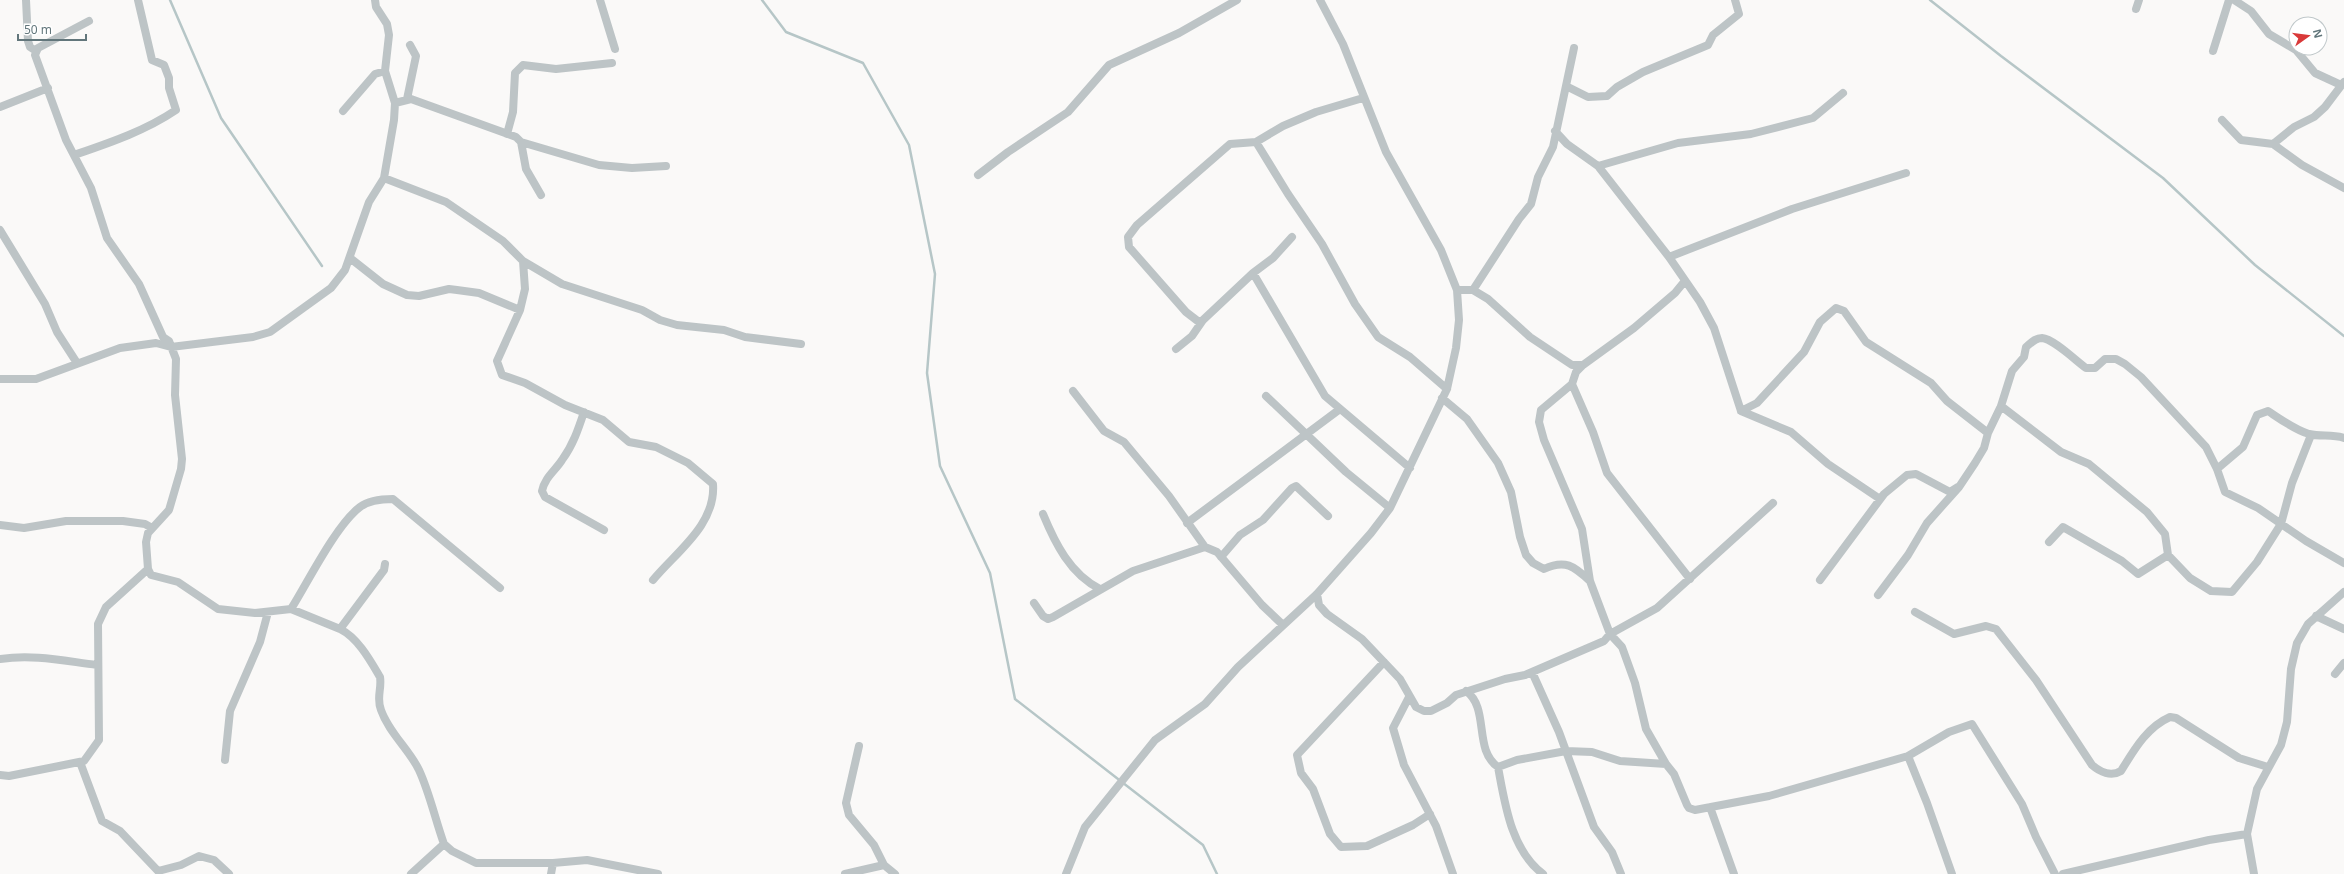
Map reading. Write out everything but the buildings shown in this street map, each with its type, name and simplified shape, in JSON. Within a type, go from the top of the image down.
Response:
[{"type":"street","points":[[26,0],[28,41],[30,47],[36,51]]},
{"type":"street","points":[[74,155],[106,142],[121,139],[176,110],[169,88],[169,78],[164,66],[152,60],[147,46],[138,0]]},
{"type":"street","points":[[2,382],[36,379],[120,348],[156,344],[171,347],[253,337],[270,332],[331,288],[345,270],[369,202],[384,178],[394,120],[395,103],[384,71],[389,35],[387,24],[376,7],[375,0]]},
{"type":"street","points":[[600,0],[614,49]]},
{"type":"street","points":[[978,175],[1008,152],[1068,112],[1109,65],[1179,33],[1237,0]]},
{"type":"street","points":[[1066,874],[1085,827],[1155,740],[1206,704],[1238,667],[1339,572],[1390,508],[1447,389],[1456,348],[1459,320],[1457,290],[1441,250],[1386,152],[1363,98],[1343,44],[1320,0]]},
{"type":"street","points":[[1566,86],[1588,97],[1606,96],[1617,87],[1642,72],[1708,46],[1713,35],[1739,14],[1735,0]]},
{"type":"street","points":[[2136,9],[2139,0]]},
{"type":"street","points":[[2213,52],[2229,0]]},
{"type":"street","points":[[2234,0],[2251,11],[2269,34],[2296,50],[2315,73],[2343,83],[2314,117],[2294,127],[2273,144]]},
{"type":"street","points":[[36,51],[89,22]]},
{"type":"street","points":[[407,99],[416,56],[410,45]]},
{"type":"street","points":[[1473,290],[1519,219],[1532,204],[1538,177],[1553,147],[1555,131],[1574,48]]},
{"type":"street","points":[[36,51],[35,55],[66,140],[91,188],[107,238],[139,284],[163,337],[171,347],[176,358],[175,395],[182,449],[181,470],[169,510],[152,528],[146,542],[148,569],[151,575],[178,582],[218,610],[241,613],[291,609],[340,628],[348,633],[356,641],[380,677],[381,684],[378,695],[380,710],[399,743],[419,770],[444,844],[452,851],[476,863],[554,863],[587,860],[658,874]]},
{"type":"street","points":[[507,134],[513,112],[515,73],[523,65],[556,69],[612,63]]},
{"type":"street","points":[[343,111],[375,74],[384,71]]},
{"type":"street","points":[[0,107],[48,88]]},
{"type":"street","points":[[1598,166],[1678,143],[1751,134],[1813,118],[1843,93]]},
{"type":"street","points":[[1203,320],[1198,322],[1186,312],[1130,247],[1128,237],[1137,225],[1230,144],[1256,142],[1283,126],[1316,112],[1363,98]]},
{"type":"street","points":[[395,103],[407,99],[516,137],[521,142],[599,165],[632,168],[666,166]]},
{"type":"street","points":[[2222,120],[2241,140],[2273,144],[2302,165],[2344,188]]},
{"type":"street","points":[[1555,131],[1567,144],[1598,166],[1669,257],[1684,282],[1700,302],[1714,328],[1741,411],[1791,432],[1828,464],[1880,499]]},
{"type":"street","points":[[521,142],[526,169],[541,195]]},
{"type":"street","points":[[1256,142],[1288,194],[1322,244],[1355,304],[1378,337],[1410,357],[1447,389]]},
{"type":"street","points":[[1669,257],[1792,209],[1906,173]]},
{"type":"street","points":[[384,178],[446,202],[503,241],[523,261],[562,284],[642,310],[660,320],[677,325],[724,330],[745,337],[801,344]]},
{"type":"street","points":[[0,230],[46,304],[57,332],[78,363]]},
{"type":"street","points":[[1176,349],[1192,336],[1203,320],[1253,272],[1273,258],[1292,237]]},
{"type":"street","points":[[350,258],[383,284],[407,295],[419,296],[449,289],[479,293],[520,310]]},
{"type":"street","points":[[523,261],[525,289],[520,310],[497,361],[502,375],[525,383],[565,405],[604,420],[629,442],[656,447],[688,463],[713,484],[714,497],[697,533],[653,580]]},
{"type":"street","points":[[1253,272],[1325,396],[1410,468]]},
{"type":"street","points":[[1684,282],[1674,293],[1634,328],[1583,365],[1576,372],[1572,384],[1541,410],[1539,422],[1544,440],[1582,529],[1590,581],[1610,634],[1622,647],[1635,683],[1646,729],[1666,764],[1674,774],[1689,808],[1695,810],[1769,796],[1908,756],[1948,732],[1968,724],[1975,726],[2022,804],[2036,837],[2055,874]]},
{"type":"street","points":[[1457,290],[1473,290],[1488,298],[1530,336],[1572,365],[1583,365]]},
{"type":"street","points":[[1741,411],[1757,403],[1804,352],[1820,322],[1836,308],[1844,311],[1866,342],[1931,383],[1947,401],[1988,433]]},
{"type":"street","points":[[1878,596],[1908,555],[1927,523],[1959,487],[1984,448],[1988,433],[2001,406],[2012,371],[2024,357],[2026,347],[2035,340],[2043,338],[2057,346],[2086,368],[2095,368],[2105,359],[2116,359],[2125,364],[2141,377],[2206,447],[2218,468],[2225,492],[2258,508],[2344,563]]},
{"type":"street","points":[[1572,384],[1591,426],[1607,473],[1690,579]]},
{"type":"street","points":[[1073,391],[1104,431],[1124,442],[1205,547],[1217,552],[1262,605],[1283,625]]},
{"type":"street","points":[[1266,396],[1346,472],[1390,508]]},
{"type":"street","points":[[1442,398],[1467,419],[1498,463],[1511,492],[1520,537],[1526,555],[1533,563],[1544,569],[1556,563],[1575,567],[1590,581]]},
{"type":"street","points":[[2001,406],[2061,452],[2089,464],[2147,512],[2165,534],[2168,555],[2190,578],[2211,591],[2232,592],[2257,562],[2281,524],[2292,483],[2311,435]]},
{"type":"street","points":[[1188,523],[1307,435],[1340,408]]},
{"type":"street","points":[[2218,468],[2243,447],[2257,415],[2263,412],[2268,411],[2301,431],[2311,435],[2333,435],[2344,438]]},
{"type":"street","points":[[584,412],[574,442],[562,462],[549,475],[542,491],[545,498],[604,530]]},
{"type":"street","points":[[1820,580],[1857,533],[1880,499],[1907,475],[1916,474],[1950,492],[1959,487]]},
{"type":"street","points":[[1221,557],[1240,535],[1263,520],[1292,488],[1296,486],[1328,516]]},
{"type":"street","points":[[291,609],[316,567],[345,524],[360,507],[379,500],[393,499],[500,588]]},
{"type":"street","points":[[1317,594],[1319,604],[1328,614],[1362,639],[1400,679],[1416,707],[1424,711],[1431,711],[1447,703],[1456,694],[1532,672],[1604,641],[1610,634],[1657,608],[1773,503]]},
{"type":"street","points":[[1042,514],[1056,545],[1080,577],[1100,589]]},
{"type":"street","points":[[0,525],[24,528],[66,521],[123,521],[145,524],[152,528]]},
{"type":"street","points":[[2049,542],[2063,527],[2122,561],[2138,574],[2168,555]]},
{"type":"street","points":[[1034,603],[1043,616],[1048,618],[1133,571],[1205,547]]},
{"type":"street","points":[[340,628],[384,570],[384,564]]},
{"type":"street","points":[[0,775],[9,776],[84,761],[99,740],[97,665],[98,624],[106,607],[148,569]]},
{"type":"street","points":[[2254,874],[2247,834],[2257,789],[2281,745],[2287,722],[2291,669],[2297,643],[2308,624],[2344,592]]},
{"type":"street","points":[[225,760],[230,711],[260,642],[268,612]]},
{"type":"street","points":[[1915,612],[1954,634],[1986,626],[1996,629],[2036,680],[2092,765],[2101,772],[2116,774],[2121,771],[2141,740],[2155,726],[2170,717],[2176,718],[2239,758],[2268,767]]},
{"type":"street","points":[[2316,616],[2344,629]]},
{"type":"street","points":[[0,659],[22,656],[48,657],[97,665]]},
{"type":"street","points":[[1384,662],[1297,755],[1301,773],[1313,789],[1330,834],[1341,847],[1367,846],[1412,825],[1430,814]]},
{"type":"street","points":[[2335,674],[2344,663]]},
{"type":"street","points":[[1532,672],[1559,732],[1594,827],[1612,852],[1621,874]]},
{"type":"street","points":[[1466,691],[1475,700],[1485,747],[1493,764],[1498,767],[1505,803],[1519,845],[1531,865],[1543,874]]},
{"type":"street","points":[[1409,697],[1393,728],[1404,765],[1430,814],[1453,874]]},
{"type":"street","points":[[859,746],[846,804],[849,815],[874,845],[884,864],[895,874]]},
{"type":"street","points":[[1498,767],[1517,760],[1566,752],[1592,752],[1620,760],[1666,764]]},
{"type":"street","points":[[1908,756],[1928,802],[1952,874]]},
{"type":"street","points":[[80,762],[102,821],[120,831],[158,871],[181,865],[199,856],[214,860],[229,874]]},
{"type":"street","points":[[1710,807],[1734,874]]},
{"type":"street","points":[[2063,874],[2209,840],[2247,834]]},
{"type":"street","points":[[411,874],[444,844]]},
{"type":"street","points":[[551,874],[554,863]]},
{"type":"street","points":[[845,874],[884,864]]},
{"type":"waterway","points":[[170,0],[221,118],[322,266]]},
{"type":"waterway","points":[[762,0],[786,32],[863,63],[909,145],[935,274],[927,373],[940,466],[990,573],[1015,699],[1203,845],[1217,874]]},
{"type":"waterway","points":[[1930,0],[2001,56],[2163,178],[2255,265],[2344,336]]}]
